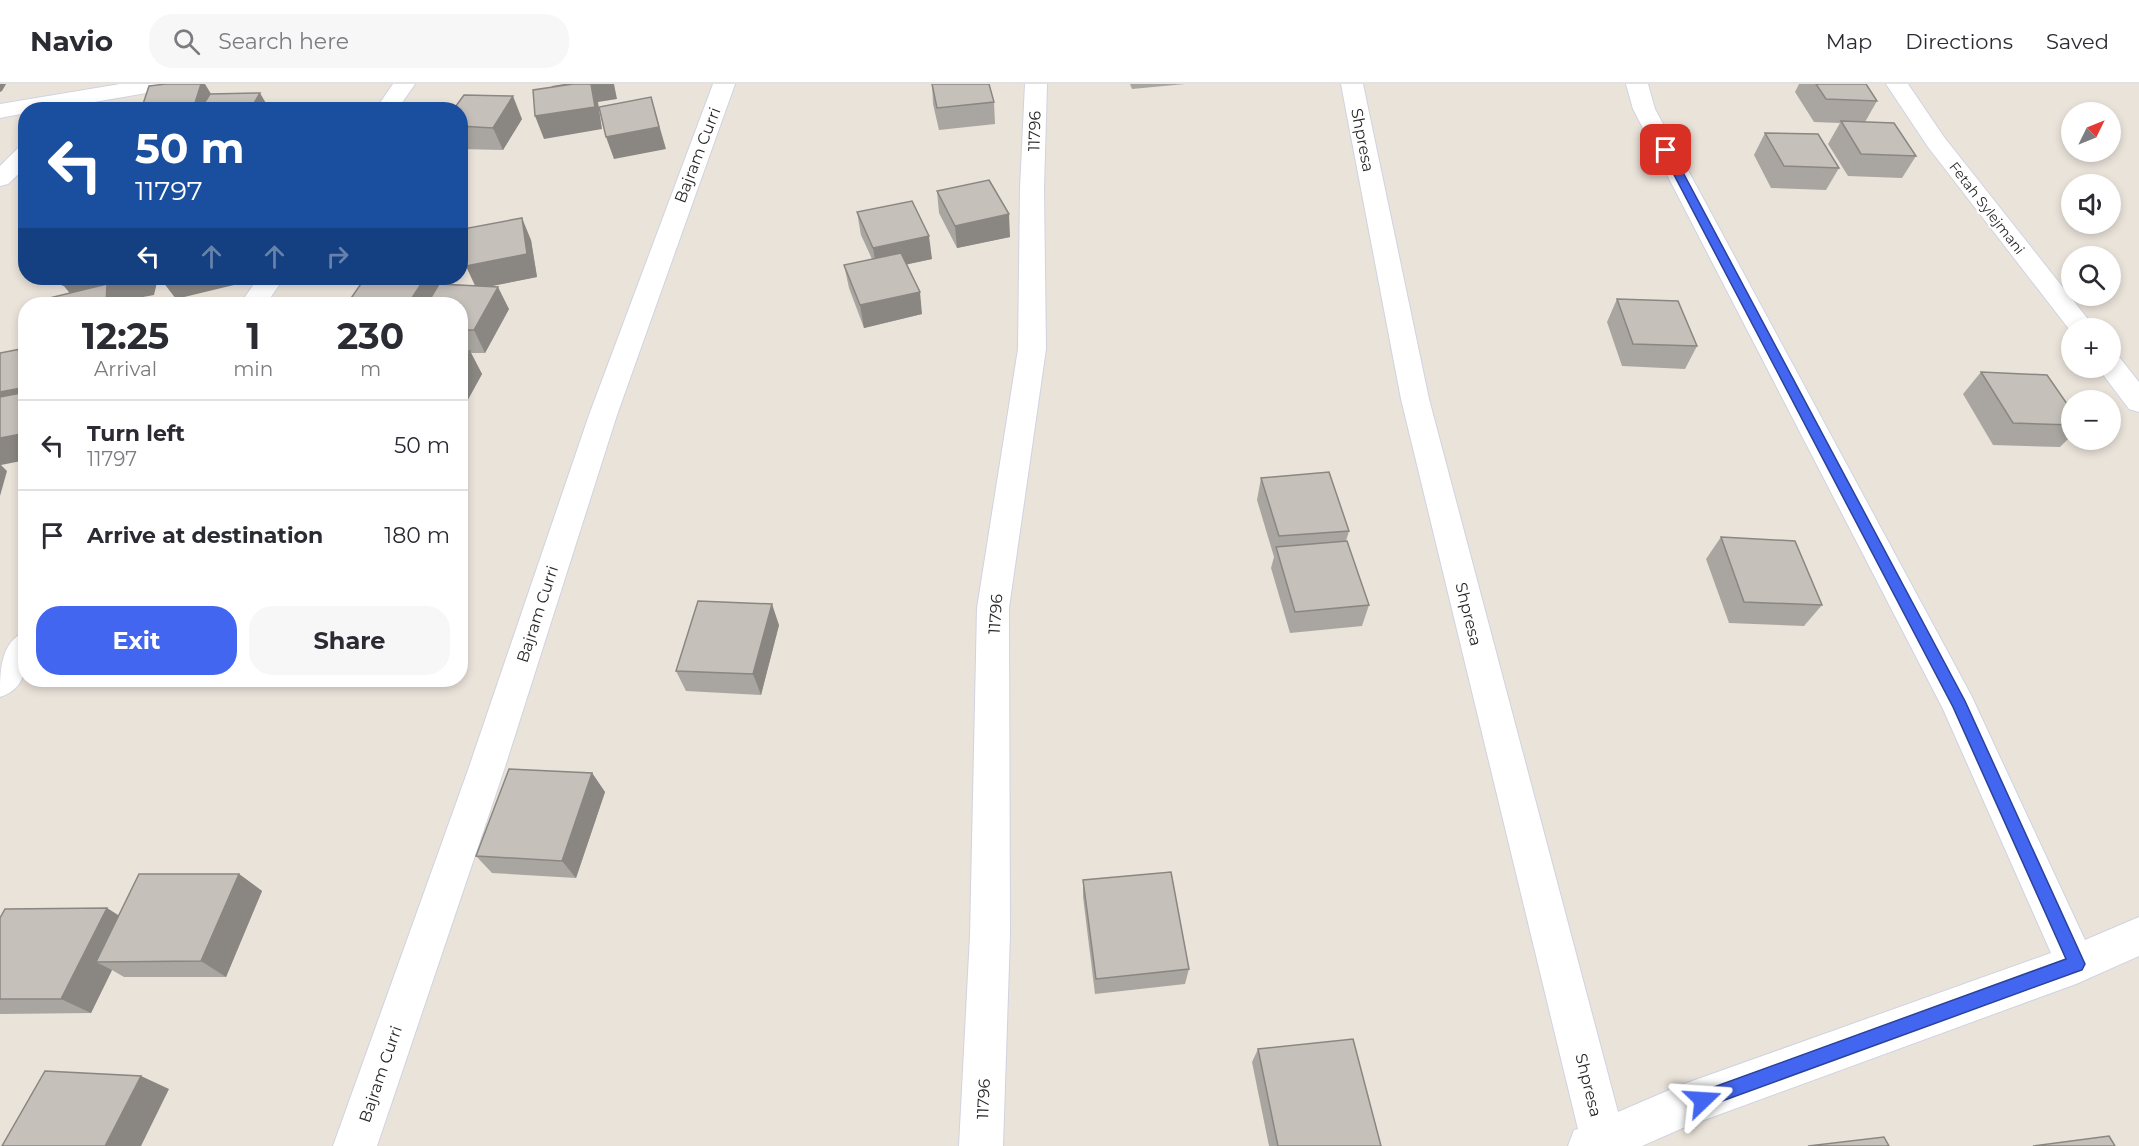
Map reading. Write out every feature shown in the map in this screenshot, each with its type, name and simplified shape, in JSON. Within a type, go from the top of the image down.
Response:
[{"type":"street","points":[[53,102],[158,84]]},
{"type":"street","points":[[392,102],[404,84]]},
{"type":"street","name":"Bajram Curri","points":[[355,1146],[486,770],[603,416],[724,84]]},
{"type":"street","name":"11796","points":[[981,1146],[990,935],[993,608],[1032,349],[1032,188],[1036,84]]},
{"type":"street","name":"Shpresa","points":[[1352,84],[1415,399],[1597,1143]]},
{"type":"street","points":[[1637,84],[1644,109],[1959,705],[2076,964]]},
{"type":"street","name":"Fetah Sylejmani","points":[[1897,84],[1936,142],[2074,318]]},
{"type":"street","points":[[0,111],[18,108]]},
{"type":"street","points":[[0,179],[18,161]]},
{"type":"street","points":[[2120,378],[2139,402]]},
{"type":"street","points":[[0,683],[18,657]]},
{"type":"street","points":[[1597,1143],[1681,1107],[2076,964],[2139,936]]},
{"type":"building","points":[[201,84],[195,102],[144,102],[149,86]]},
{"type":"building","points":[[573,84],[591,84],[595,107],[535,116],[533,90]]},
{"type":"building","points":[[932,84],[989,84],[994,102],[937,108]]},
{"type":"building","points":[[1816,84],[1866,84],[1877,101],[1826,99]]},
{"type":"building","points":[[260,93],[255,102],[205,102],[210,94]]},
{"type":"building","points":[[464,95],[513,96],[493,128],[468,126],[468,102],[459,102]]},
{"type":"building","points":[[651,97],[659,127],[606,137],[599,107]]},
{"type":"building","points":[[1841,121],[1894,123],[1916,156],[1861,154]]},
{"type":"building","points":[[1765,133],[1818,134],[1839,168],[1784,166]]},
{"type":"building","points":[[989,180],[1009,214],[955,226],[937,191]]},
{"type":"building","points":[[912,201],[929,236],[873,248],[857,212]]},
{"type":"building","points":[[522,218],[527,254],[468,266],[468,228]]},
{"type":"building","points":[[901,253],[920,292],[860,305],[844,265]]},
{"type":"building","points":[[103,285],[107,285],[106,297],[53,297]]},
{"type":"building","points":[[360,285],[420,285],[413,297],[352,297]]},
{"type":"building","points":[[438,285],[498,287],[474,330],[468,330],[468,297],[431,297]]},
{"type":"building","points":[[1617,299],[1678,301],[1697,346],[1633,344]]},
{"type":"building","points":[[18,350],[18,389],[0,392],[0,353]]},
{"type":"building","points":[[1981,372],[2047,375],[2061,395],[2061,425],[2013,423]]},
{"type":"building","points":[[18,394],[18,435],[0,438],[0,397]]},
{"type":"building","points":[[1329,472],[1349,531],[1279,536],[1261,478]]},
{"type":"building","points":[[1721,537],[1795,541],[1822,605],[1744,602]]},
{"type":"building","points":[[1347,541],[1369,605],[1295,612],[1276,547]]},
{"type":"building","points":[[698,601],[772,604],[753,674],[676,671]]},
{"type":"building","points":[[509,769],[592,773],[562,861],[476,856]]},
{"type":"building","points":[[1171,872],[1189,969],[1096,979],[1083,880]]},
{"type":"building","points":[[139,874],[239,874],[201,961],[96,962]]},
{"type":"building","points":[[107,908],[61,999],[0,999],[0,918],[5,909]]},
{"type":"building","points":[[1353,1039],[1381,1146],[1278,1146],[1258,1049]]},
{"type":"building","points":[[45,1071],[141,1076],[105,1146],[2,1146]]},
{"type":"building","points":[[2109,1136],[2115,1146],[2033,1146]]},
{"type":"building","points":[[1884,1137],[1889,1146],[1808,1146]]},
{"type":"route","points":[[1666,150],[1959,705],[2076,964],[1703,1100]]}]
